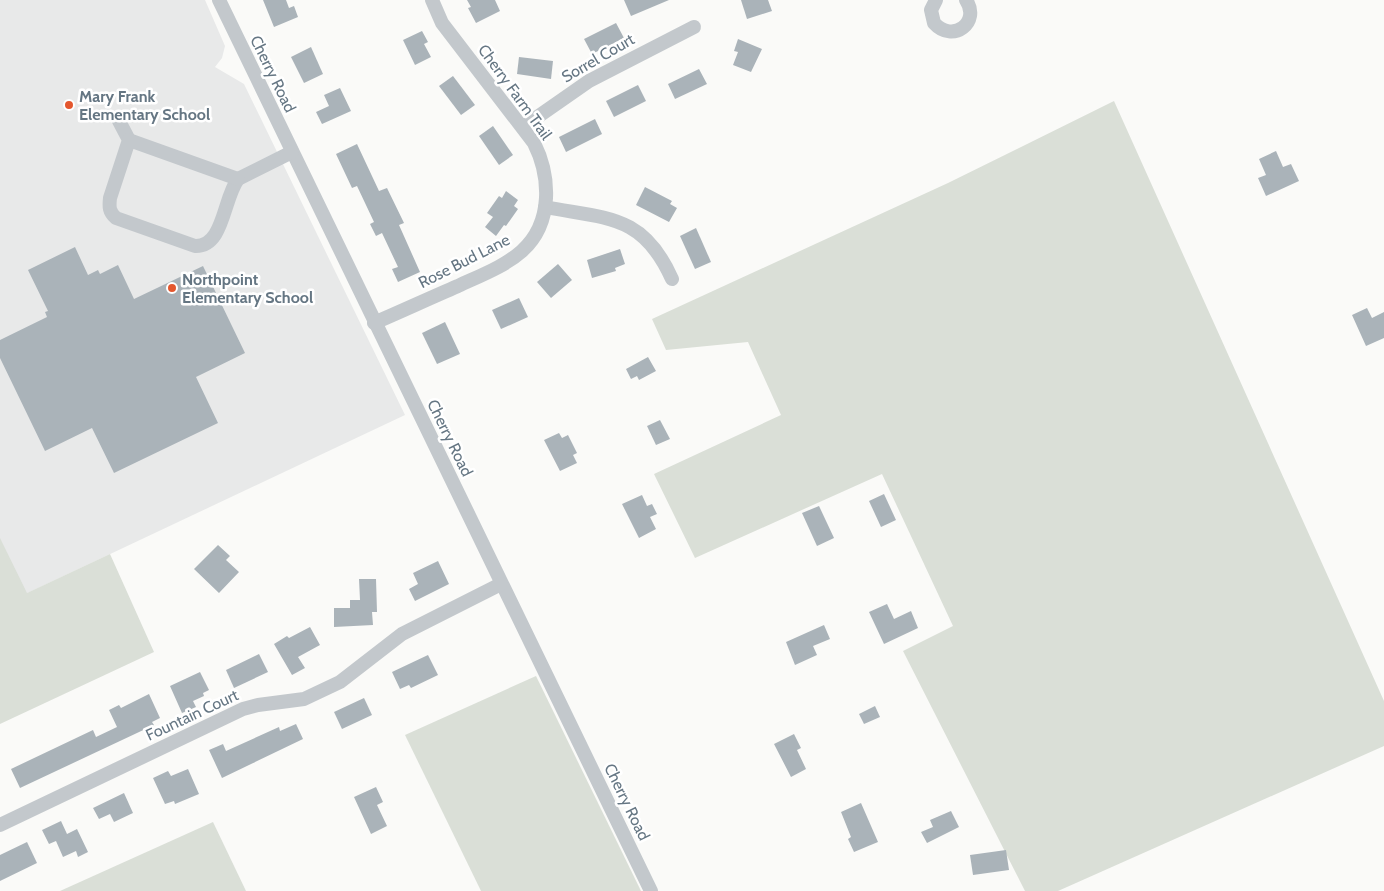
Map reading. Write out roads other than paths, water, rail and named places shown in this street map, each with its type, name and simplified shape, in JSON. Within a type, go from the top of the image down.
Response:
[{"type":"street","name":"Cherry Road","points":[[219,0],[651,891]]},
{"type":"street","name":"Cherry Farm Trail","points":[[432,0],[442,23],[523,127],[541,158],[545,175],[545,207]]},
{"type":"street","points":[[936,0],[931,10],[934,23],[938,28],[951,32],[958,31],[968,22],[970,8],[966,0]]},
{"type":"street","name":"Sorrel Court","points":[[523,127],[590,81],[694,27]]},
{"type":"street","points":[[119,121],[129,140],[238,179]]},
{"type":"street","points":[[129,140],[110,198],[109,207],[116,218],[195,246],[203,247],[215,239],[232,186],[238,179],[292,152]]},
{"type":"street","points":[[545,207],[604,218],[634,228],[653,245],[672,279]]},
{"type":"street","name":"Rose Bud Lane","points":[[374,323],[512,259],[534,239],[544,217],[545,207]]},
{"type":"street","name":"Fountain Court","points":[[0,824],[244,709],[258,705],[304,699],[331,686],[363,666],[402,634],[501,584]]},
{"type":"place","name":"Mary Frank Elementary School","points":[[69,105]]},
{"type":"place","name":"Northpoint Elementary School","points":[[172,288]]}]
